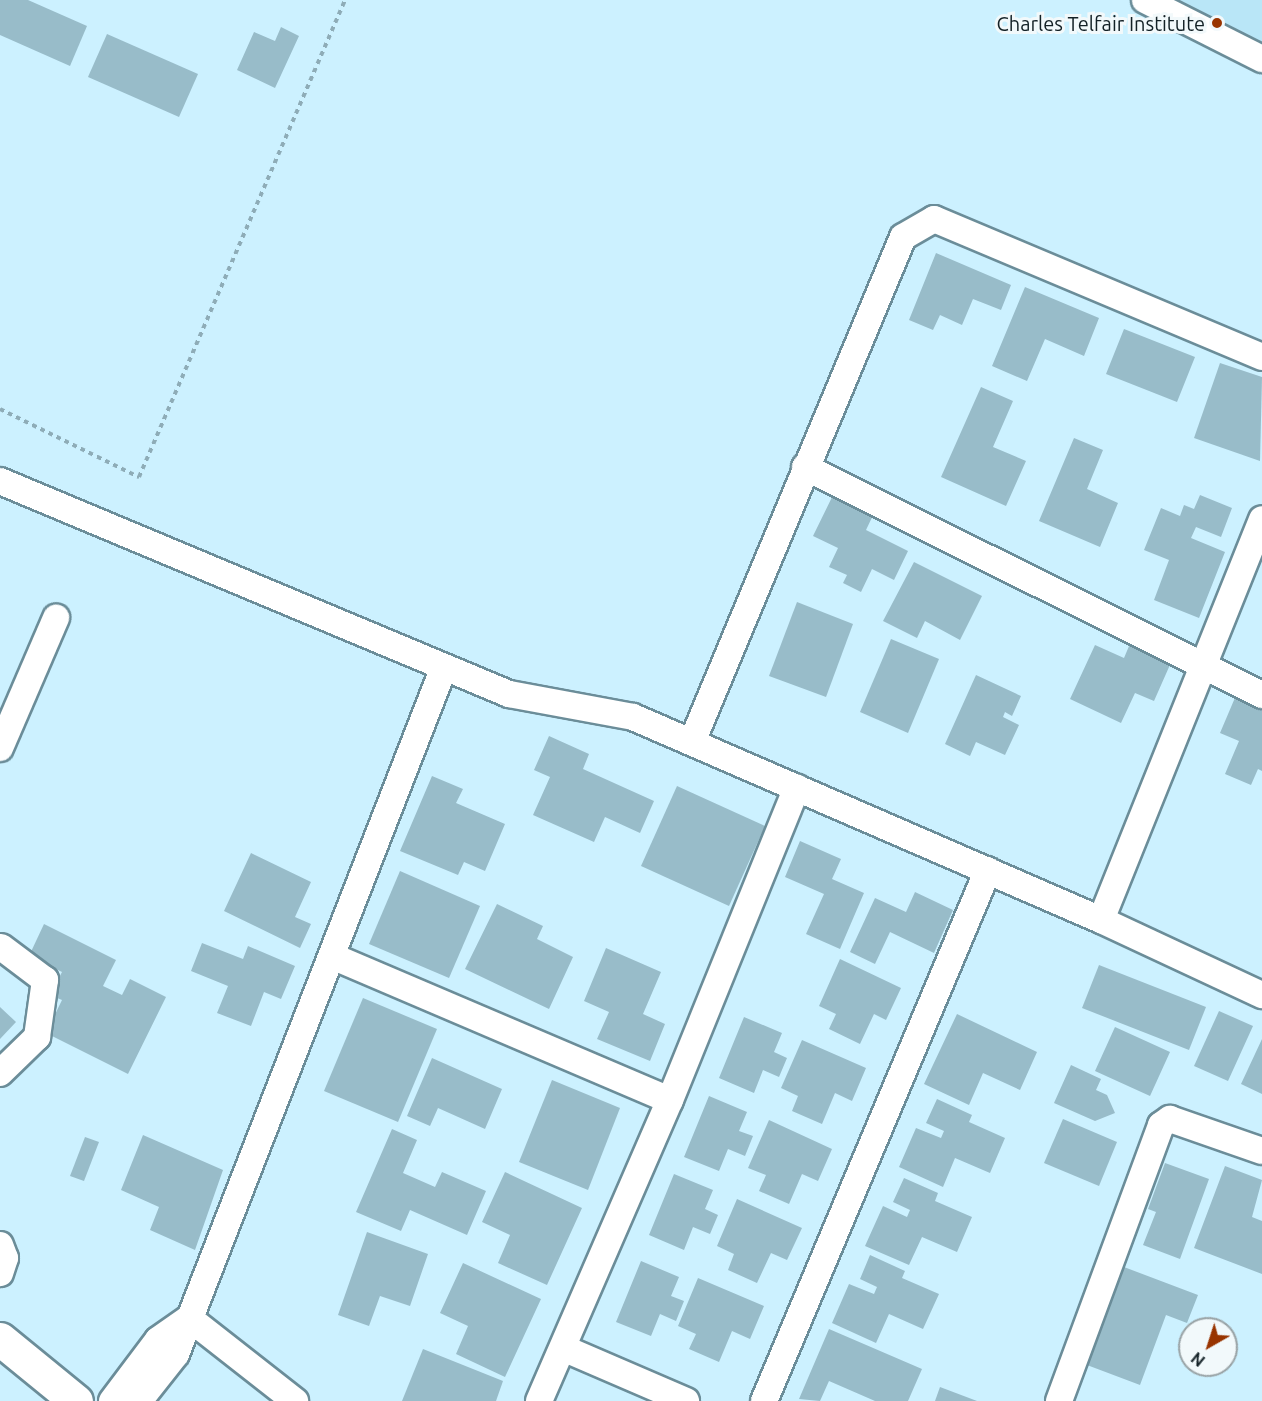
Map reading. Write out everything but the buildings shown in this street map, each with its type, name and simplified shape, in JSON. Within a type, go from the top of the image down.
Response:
[{"type":"main road","points":[[0,1339],[62,1397]]},
{"type":"street","points":[[1145,0],[1262,59]]},
{"type":"street","points":[[692,742],[805,466],[903,237],[934,219],[1262,357]]},
{"type":"street","points":[[805,466],[1262,695]]},
{"type":"street","points":[[0,481],[509,694],[633,717],[988,870],[1262,995]]},
{"type":"street","points":[[1101,920],[1262,519]]},
{"type":"street","points":[[0,748],[56,618]]},
{"type":"street","points":[[139,1401],[176,1354],[334,957],[444,667]]},
{"type":"street","points":[[539,1401],[670,1100],[797,788]]},
{"type":"street","points":[[764,1401],[988,870]]},
{"type":"street","points":[[0,1073],[37,1037],[45,980],[1,947]]},
{"type":"street","points":[[334,957],[670,1100]]},
{"type":"street","points":[[1059,1401],[1161,1125],[1170,1119],[1262,1151]]},
{"type":"street","points":[[0,1245],[5,1258],[0,1273]]},
{"type":"street","points":[[112,1401],[158,1340],[189,1318]]},
{"type":"street","points":[[189,1318],[295,1401]]},
{"type":"street","points":[[563,1348],[686,1401]]},
{"type":"path","points":[[0,409],[139,477],[345,0]]},
{"type":"shaded area","name":"Charles Telfair Institute","points":[[1131,0],[1262,0],[1262,69],[1215,45]]},
{"type":"place","name":"Charles Telfair Institute","points":[[1217,23]]}]
